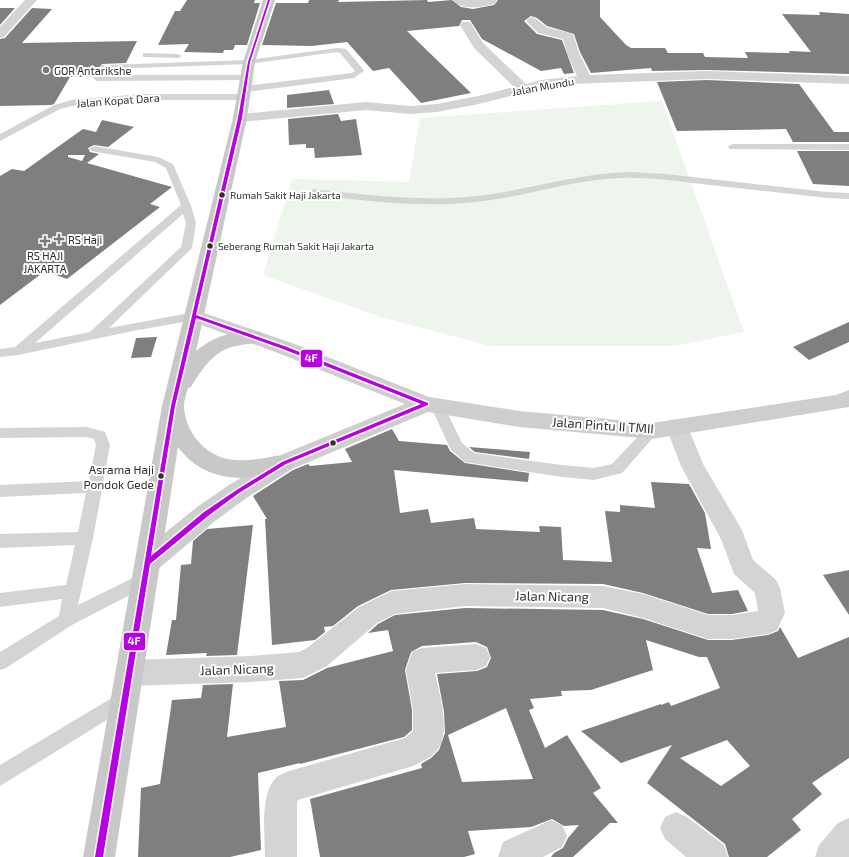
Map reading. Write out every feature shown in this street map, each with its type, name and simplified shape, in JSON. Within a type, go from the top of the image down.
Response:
[{"type":"main road","points":[[99,857],[175,401],[240,118],[247,77],[269,0]]},
{"type":"main road","points":[[254,337],[227,340],[206,352],[195,363],[175,401],[179,431],[189,446],[205,461],[224,468],[243,469],[284,464]]},
{"type":"street","points":[[0,34],[30,0]]},
{"type":"street","points":[[459,0],[468,3],[486,3],[490,2],[491,0]]},
{"type":"street","points":[[532,20],[542,30],[569,37],[573,53],[585,79]]},
{"type":"street","points":[[466,25],[478,45],[523,88]]},
{"type":"street","name":"Jalan Mundu","points":[[240,118],[366,106],[410,110],[437,108],[479,100],[554,81],[585,79],[707,75],[849,80]]},
{"type":"street","name":"Jalan Pintu II TMII","points":[[195,316],[432,405],[519,419],[664,429],[841,402],[849,398]]},
{"type":"street","points":[[147,570],[206,514],[237,492],[284,464],[432,405]]},
{"type":"street","name":"Jalan Nicang","points":[[127,686],[251,669],[303,665],[317,657],[368,615],[392,603],[465,595],[603,597],[643,606],[708,627],[732,627],[768,622],[772,613],[767,588],[743,566],[734,537],[692,466],[664,429]]},
{"type":"street","points":[[280,857],[281,796],[290,787],[413,751],[428,738],[428,710],[420,670],[422,661],[476,657]]},
{"type":"street","points":[[676,828],[712,857]]},
{"type":"street","points":[[831,857],[849,834]]},
{"type":"street","points":[[514,857],[516,854],[551,836]]},
{"type":"lane","points":[[247,77],[105,67],[98,78],[247,77],[354,74],[360,71],[343,51],[337,50],[247,77]]},
{"type":"lane","points":[[146,55],[247,77]]},
{"type":"lane","name":"Jalan Kopat Dara","points":[[0,138],[57,107],[72,103],[141,97],[247,77]]},
{"type":"lane","points":[[733,147],[849,147]]},
{"type":"lane","points":[[94,149],[158,160],[170,166],[191,223],[186,248],[95,334]]},
{"type":"lane","points":[[313,192],[398,201],[434,202],[508,195],[553,184],[608,176],[647,175],[827,195],[849,196]]},
{"type":"lane","points":[[18,351],[186,206]]},
{"type":"lane","points":[[0,353],[18,351],[95,334],[195,316]]},
{"type":"lane","points":[[432,405],[456,446],[470,458],[594,474],[617,469],[664,429]]},
{"type":"lane","points":[[0,433],[88,432],[100,436],[103,445],[66,620]]},
{"type":"lane","points":[[0,491],[94,487]]},
{"type":"lane","points":[[0,541],[84,538]]},
{"type":"lane","points":[[0,662],[147,570]]},
{"type":"lane","points":[[0,600],[72,591]]},
{"type":"lane","points":[[0,776],[127,686]]},
{"type":"shaded area","points":[[662,101],[744,332],[674,346],[490,346],[381,317],[263,275],[292,179],[409,182],[420,118]]},
{"type":"building","points":[[187,0],[255,0],[254,3],[260,3],[247,45],[235,45],[233,50],[224,50],[223,53],[184,52],[189,44],[158,45],[175,11],[180,11]]},
{"type":"building","points":[[309,0],[339,0],[338,2],[427,0],[428,2],[452,0],[461,7],[473,9],[494,5],[498,0],[600,0],[600,17],[626,45],[631,48],[665,48],[668,53],[703,53],[705,57],[748,58],[745,52],[811,52],[782,14],[820,15],[819,12],[849,14],[849,74],[707,70],[652,71],[651,68],[591,73],[580,52],[574,34],[547,26],[537,18],[531,16],[524,21],[537,34],[562,40],[574,73],[564,74],[561,68],[541,71],[482,39],[470,20],[462,20],[459,26],[407,31],[471,93],[421,103],[389,68],[373,71],[347,42],[312,46],[262,45],[276,3],[308,3]]},
{"type":"building","points":[[0,8],[15,8],[0,25]]},
{"type":"building","name":"GOR Antarikshe","points":[[32,8],[52,9],[22,43],[137,41],[126,63],[102,64],[92,77],[70,77],[54,104],[0,106],[0,39],[5,38]]},
{"type":"building","points":[[707,80],[799,84],[834,132],[849,132],[849,142],[793,142],[786,129],[677,131],[657,82]]},
{"type":"building","points":[[329,90],[334,104],[287,108],[287,95]]},
{"type":"building","points":[[338,114],[341,121],[356,119],[362,155],[315,158],[314,148],[306,148],[306,144],[289,145],[288,119]]},
{"type":"building","name":"RS Haji","points":[[102,120],[134,127],[108,147],[94,145],[88,148],[90,152],[99,154],[87,163],[172,187],[150,204],[160,207],[67,279],[45,271],[0,305],[0,176],[12,169],[24,171],[83,129],[96,132]],"holes":[[[68,155],[85,155],[82,161],[68,157]]]},
{"type":"building","points":[[797,151],[849,151],[849,186],[813,184]]},
{"type":"building","points":[[849,322],[849,342],[809,360],[793,347]]},
{"type":"building","points":[[157,337],[151,357],[131,358],[136,338]]},
{"type":"building","points":[[392,429],[399,441],[447,445],[450,451],[465,463],[529,473],[528,482],[394,470],[400,513],[428,509],[431,523],[474,518],[476,529],[540,532],[539,526],[561,527],[563,560],[612,562],[605,511],[620,512],[620,505],[655,508],[651,482],[689,484],[705,513],[711,549],[697,548],[712,593],[738,590],[748,611],[732,614],[708,614],[643,593],[603,584],[465,583],[391,590],[358,606],[333,626],[324,627],[325,632],[315,640],[272,645],[265,519],[267,519],[253,496],[293,470],[308,464],[310,466],[352,462],[345,449]]},
{"type":"building","points":[[469,447],[530,452],[529,459],[475,452]]},
{"type":"building","points":[[253,525],[237,655],[206,656],[207,653],[166,655],[172,620],[176,620],[181,565],[191,564],[193,541],[207,529]]},
{"type":"building","points":[[849,570],[849,615],[823,575]]},
{"type":"building","points":[[465,608],[603,610],[643,619],[708,640],[732,640],[768,635],[778,631],[780,627],[798,658],[849,637],[849,758],[812,783],[822,794],[792,819],[801,830],[767,857],[729,857],[725,844],[647,783],[672,745],[621,763],[581,731],[661,704],[669,702],[671,706],[720,688],[707,657],[699,657],[646,640],[653,670],[591,690],[561,691],[562,696],[530,699],[534,708],[529,710],[545,748],[567,735],[601,788],[593,793],[618,823],[610,823],[573,857],[551,857],[554,853],[563,848],[568,838],[579,825],[564,826],[552,819],[531,827],[468,831],[475,854],[464,857],[320,857],[310,799],[422,768],[421,764],[431,758],[439,750],[445,733],[444,712],[437,674],[477,671],[487,667],[491,658],[487,647],[476,642],[422,646],[411,652],[405,670],[412,710],[412,730],[404,737],[300,764],[258,773],[261,850],[230,857],[138,857],[141,788],[160,784],[172,700],[201,698],[203,685],[233,684],[227,737],[286,727],[279,681],[303,680],[327,668],[393,651],[388,630],[368,633],[378,624],[395,615]],"holes":[[[506,708],[533,779],[462,782],[448,735]],[[727,740],[750,766],[721,786],[680,758]]]},
{"type":"transit line","name":"4F","points":[[99,857],[173,406],[240,118],[249,62],[269,0]]},
{"type":"transit line","name":"4F","points":[[195,316],[285,348],[426,404]]},
{"type":"transit line","name":"4F","points":[[148,562],[206,514],[237,492],[284,463],[426,404]]},
{"type":"place","name":"GOR Antarikshe","points":[[46,70]]},
{"type":"place","name":"Rumah Sakit Haji Jakarta","points":[[222,195]]},
{"type":"place","name":"RS Haji","points":[[59,239]]},
{"type":"place","name":"RS HAJI JAKARTA","points":[[45,241]]},
{"type":"place","name":"Seberang Rumah Sakit Haji Jakarta","points":[[210,246]]},
{"type":"place","name":"Asrama Haji Pondok Gede","points":[[161,476]]}]
